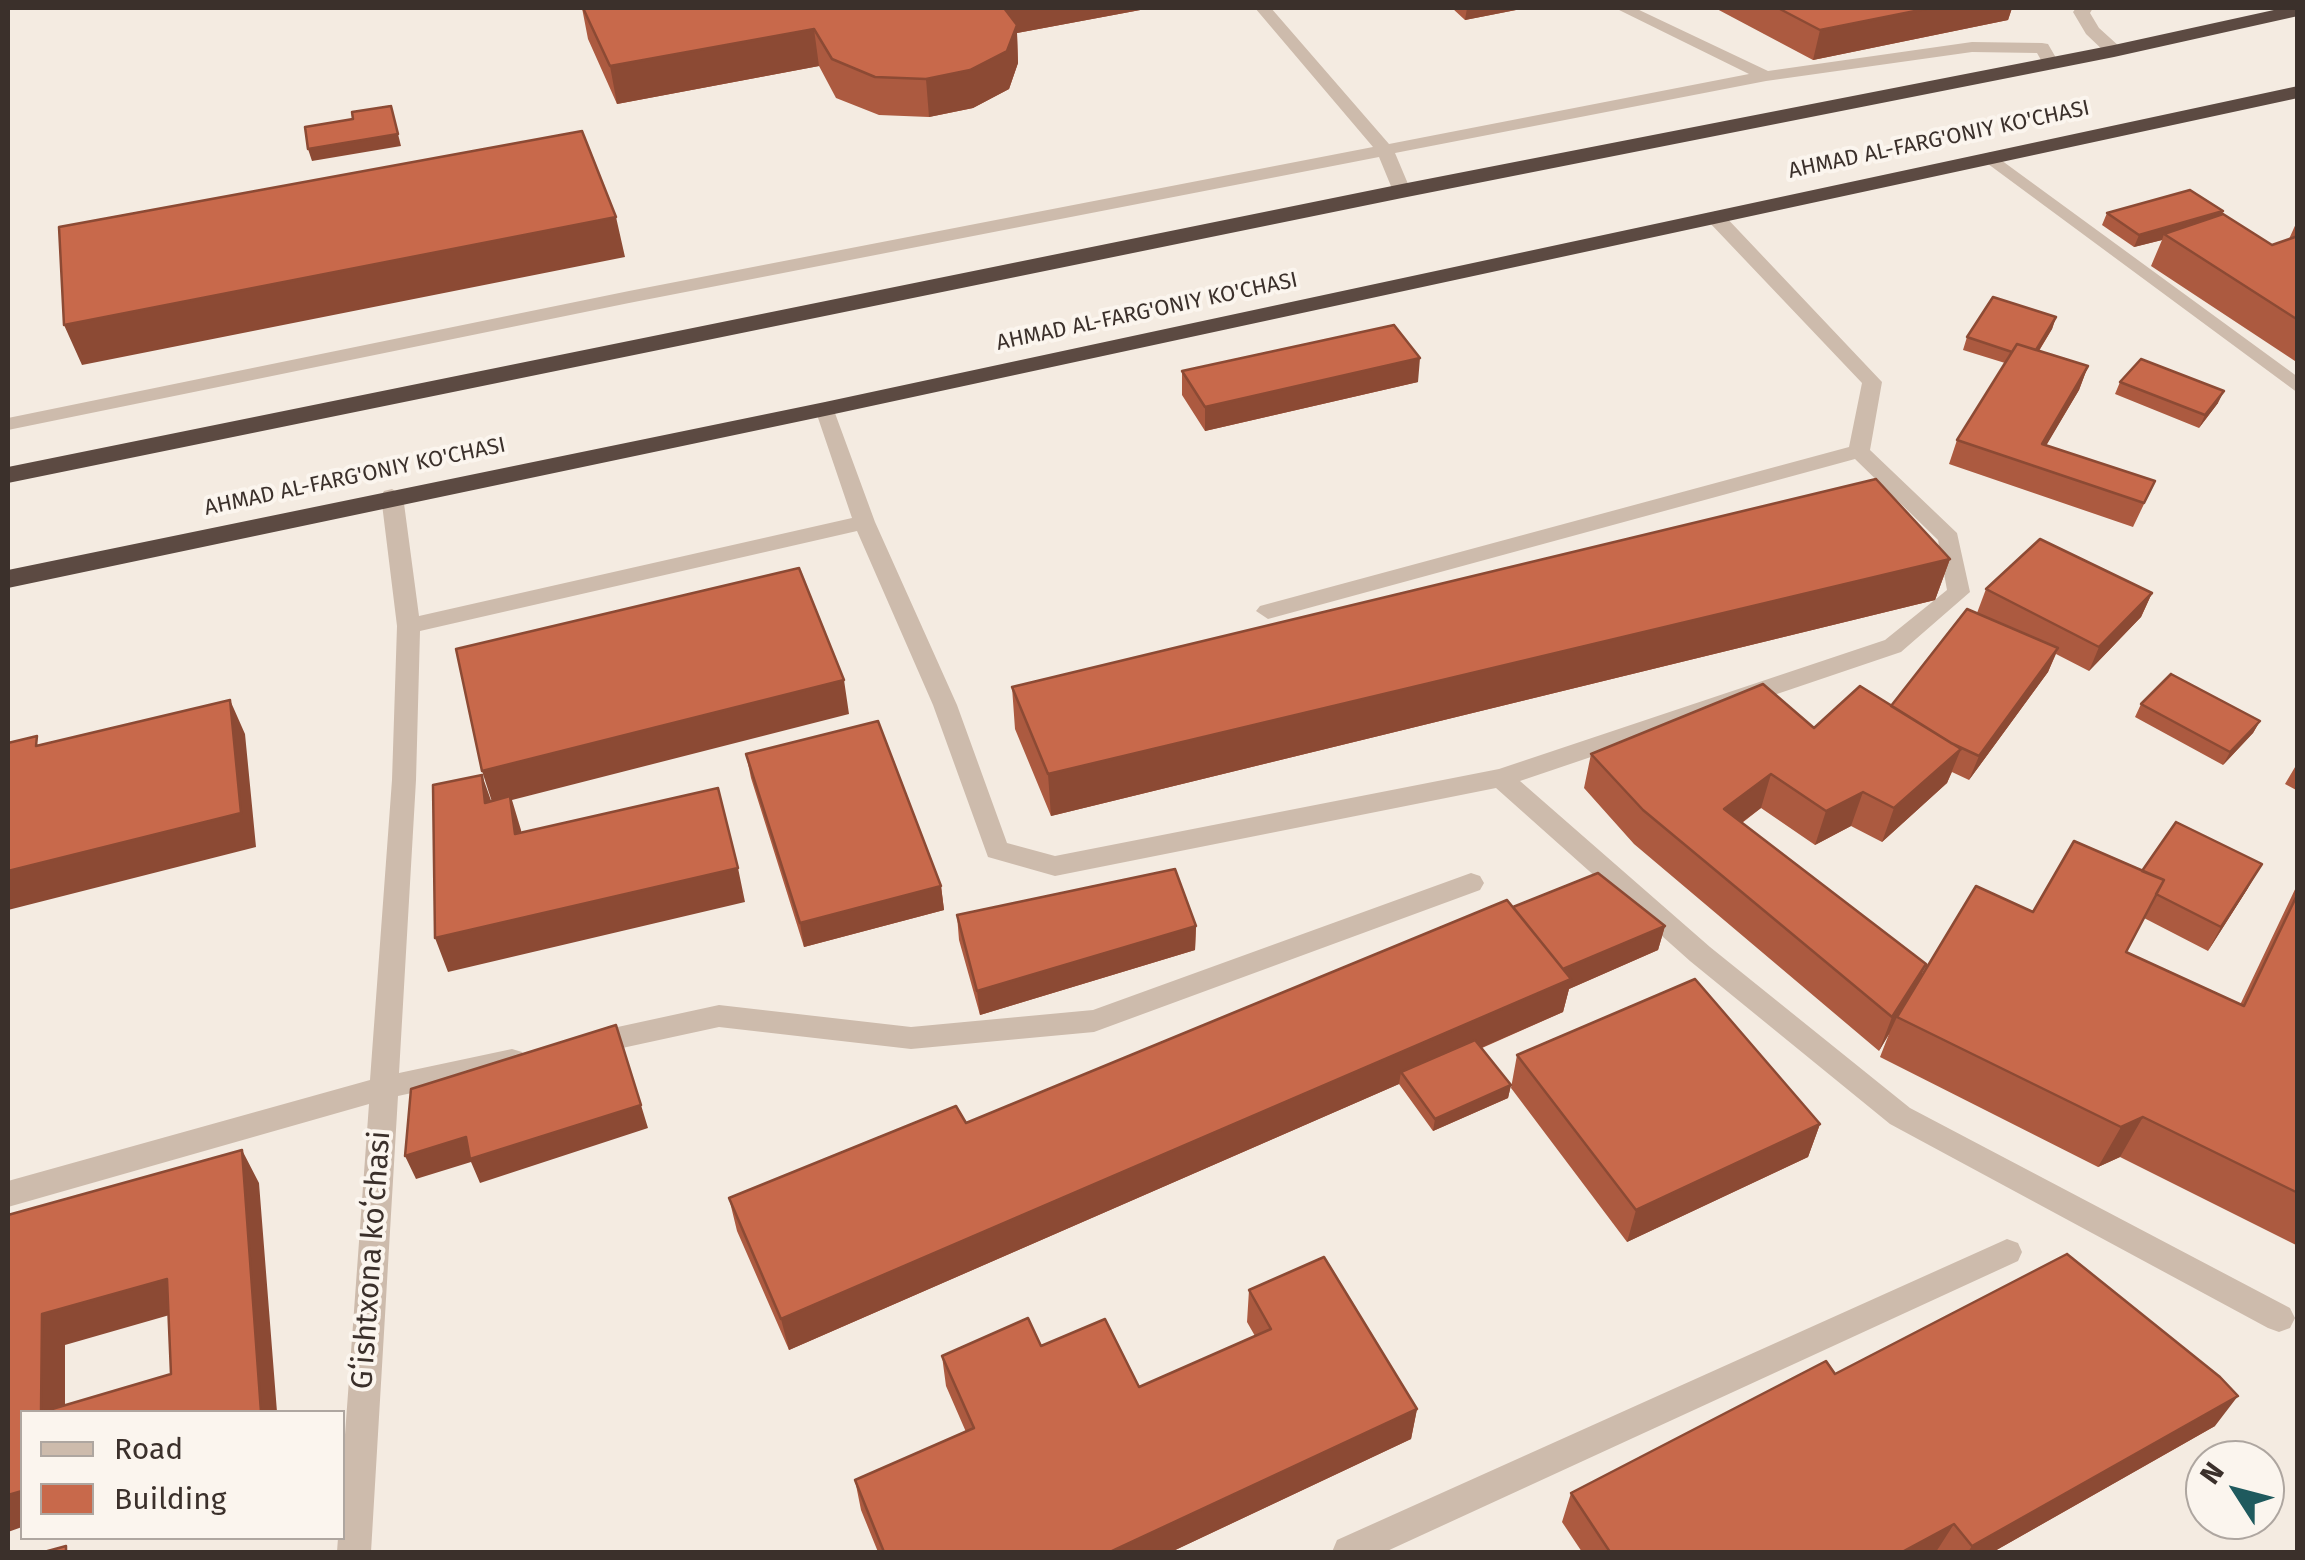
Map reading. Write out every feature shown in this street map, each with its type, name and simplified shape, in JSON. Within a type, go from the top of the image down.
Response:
[{"type":"highway","points":[[8,475],[2295,12]]},
{"type":"highway","name":"AHMAD AL-FARG'ONIY KO'CHASI","points":[[8,579],[392,496],[825,410],[2298,92]]},
{"type":"street","points":[[1265,9],[1289,8]]},
{"type":"street","points":[[1623,8],[1766,76]]},
{"type":"street","points":[[2084,8],[2082,12],[2092,30],[2114,51]]},
{"type":"street","points":[[1265,9],[1385,150],[1402,191]]},
{"type":"street","points":[[8,424],[649,293],[1766,76],[1972,47],[2042,48],[2050,63]]},
{"type":"street","points":[[1990,158],[2298,386]]},
{"type":"street","points":[[1715,217],[1872,382],[1858,451]]},
{"type":"street","points":[[825,410],[864,522],[945,705],[997,850],[1055,866],[1501,778],[1893,646],[1958,592],[1949,538],[1858,451]]},
{"type":"street","points":[[1268,611],[1858,451]]},
{"type":"street","name":"Gʻishtxona koʻchasi","points":[[354,1552],[404,780],[409,626],[392,496]]},
{"type":"street","points":[[409,626],[864,522]]},
{"type":"street","points":[[1501,778],[1700,954],[1900,1116],[2279,1318]]},
{"type":"street","points":[[570,1048],[719,1016],[911,1038],[1094,1021],[1471,883]]},
{"type":"street","points":[[8,1194],[383,1088],[532,1056]]},
{"type":"street","points":[[1350,1552],[2007,1252]]},
{"type":"building","points":[[583,8],[1004,8],[1017,25],[1007,51],[970,70],[926,79],[875,77],[832,59],[814,29],[610,66]]},
{"type":"building","points":[[1778,8],[1930,8],[1820,30]]},
{"type":"building","points":[[391,106],[398,134],[308,149],[305,127],[353,119],[352,112]]},
{"type":"building","points":[[582,131],[616,217],[64,325],[59,227]]},
{"type":"building","points":[[2190,190],[2223,211],[2139,235],[2107,213]]},
{"type":"building","points":[[2223,214],[2272,245],[2298,236],[2298,320],[2164,234]]},
{"type":"building","points":[[1993,297],[2056,317],[2036,350],[2017,344],[2012,352],[1967,337]]},
{"type":"building","points":[[1394,325],[1420,358],[1205,407],[1182,371]]},
{"type":"building","points":[[2017,344],[2088,366],[2042,444],[2155,481],[2144,503],[1957,440]]},
{"type":"building","points":[[2141,359],[2224,391],[2205,415],[2120,382]]},
{"type":"building","points":[[1876,479],[1950,559],[1048,774],[1012,687]]},
{"type":"building","points":[[2040,539],[2152,593],[2099,647],[1986,589]]},
{"type":"building","points":[[799,568],[844,680],[482,771],[456,649]]},
{"type":"building","points":[[1967,609],[2058,648],[1979,756],[1891,706]]},
{"type":"building","points":[[2171,674],[2260,721],[2230,752],[2141,704]]},
{"type":"building","points":[[1763,684],[1814,728],[1860,686],[1961,749],[1894,808],[1863,792],[1826,811],[1771,774],[1724,809],[1926,964],[1892,1017],[1643,810],[1591,754]]},
{"type":"building","points":[[230,700],[241,813],[8,871],[8,743],[37,736],[36,746]]},
{"type":"building","points":[[878,721],[941,886],[800,923],[746,754]]},
{"type":"building","points":[[482,775],[485,803],[510,796],[515,834],[718,788],[738,868],[435,938],[433,785]]},
{"type":"building","points":[[2176,822],[2262,864],[2221,927],[2156,894],[2164,880],[2142,871]]},
{"type":"building","points":[[2074,841],[2164,880],[2126,952],[2244,1006],[2298,893],[2298,1193],[2143,1117],[2121,1127],[1897,1017],[1976,886],[2033,912]]},
{"type":"building","points":[[1175,869],[1196,926],[977,991],[957,915]]},
{"type":"building","points":[[1598,873],[1665,926],[1563,969],[1513,907]]},
{"type":"building","points":[[1507,900],[1571,979],[781,1319],[729,1198],[956,1106],[966,1123]]},
{"type":"building","points":[[1695,979],[1820,1124],[1636,1210],[1517,1055]]},
{"type":"building","points":[[616,1025],[641,1105],[470,1159],[466,1137],[405,1156],[411,1089]]},
{"type":"building","points":[[1475,1040],[1511,1085],[1435,1119],[1401,1072]]},
{"type":"building","points":[[242,1150],[261,1410],[49,1410],[171,1374],[167,1279],[42,1314],[41,1410],[20,1410],[20,1492],[8,1495],[8,1215]]},
{"type":"building","points":[[2067,1254],[2220,1377],[2238,1396],[1972,1546],[1954,1524],[1902,1552],[1610,1552],[1571,1493],[1826,1361],[1835,1374]]},
{"type":"building","points":[[1324,1257],[1417,1409],[1110,1552],[884,1552],[855,1480],[974,1428],[942,1356],[1028,1318],[1041,1346],[1105,1319],[1139,1387],[1271,1329],[1249,1290]]},
{"type":"building","points":[[66,1546],[66,1552],[44,1552]]}]
